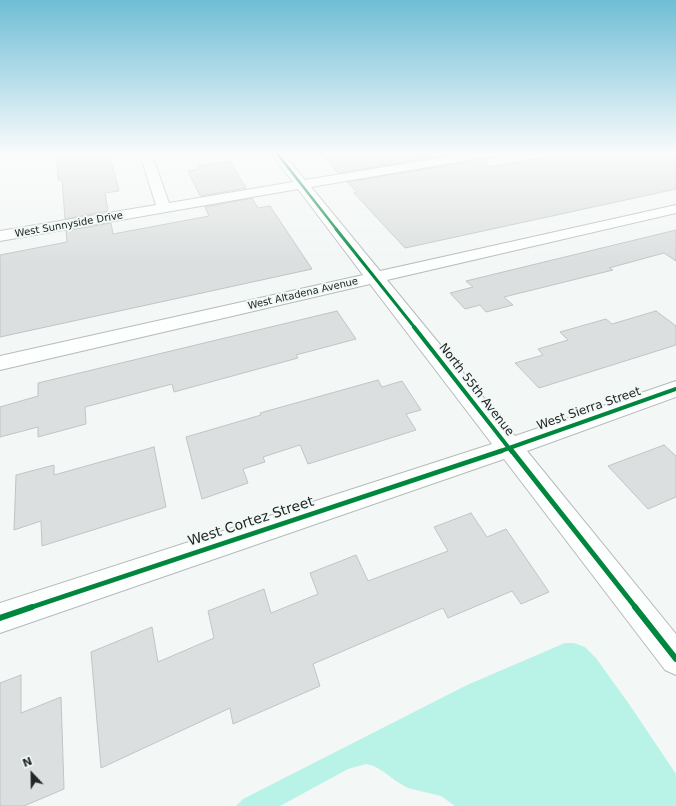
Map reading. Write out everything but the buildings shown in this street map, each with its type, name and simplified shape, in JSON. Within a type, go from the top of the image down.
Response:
[{"type":"street","points":[[158,190],[164,208]]},
{"type":"street","name":"West Sunnyside Drive","points":[[0,236],[270,190]]},
{"type":"street","name":"North 55th Avenue","points":[[306,190],[676,659]]},
{"type":"street","name":"West Altadena Avenue","points":[[0,364],[676,209]]},
{"type":"street","name":"West Sierra Street","points":[[509,448],[676,389]]},
{"type":"street","name":"West Cortez Street","points":[[0,618],[509,448]]},
{"type":"green space","points":[[565,643],[574,643],[585,647],[596,658],[629,704],[676,774],[676,806],[455,806],[441,796],[408,788],[374,766],[366,764],[348,769],[280,806],[236,806],[243,799],[467,685]]},
{"type":"cycle path","points":[[306,190],[676,659]]},
{"type":"cycle path","points":[[0,618],[509,448],[676,389]]}]
